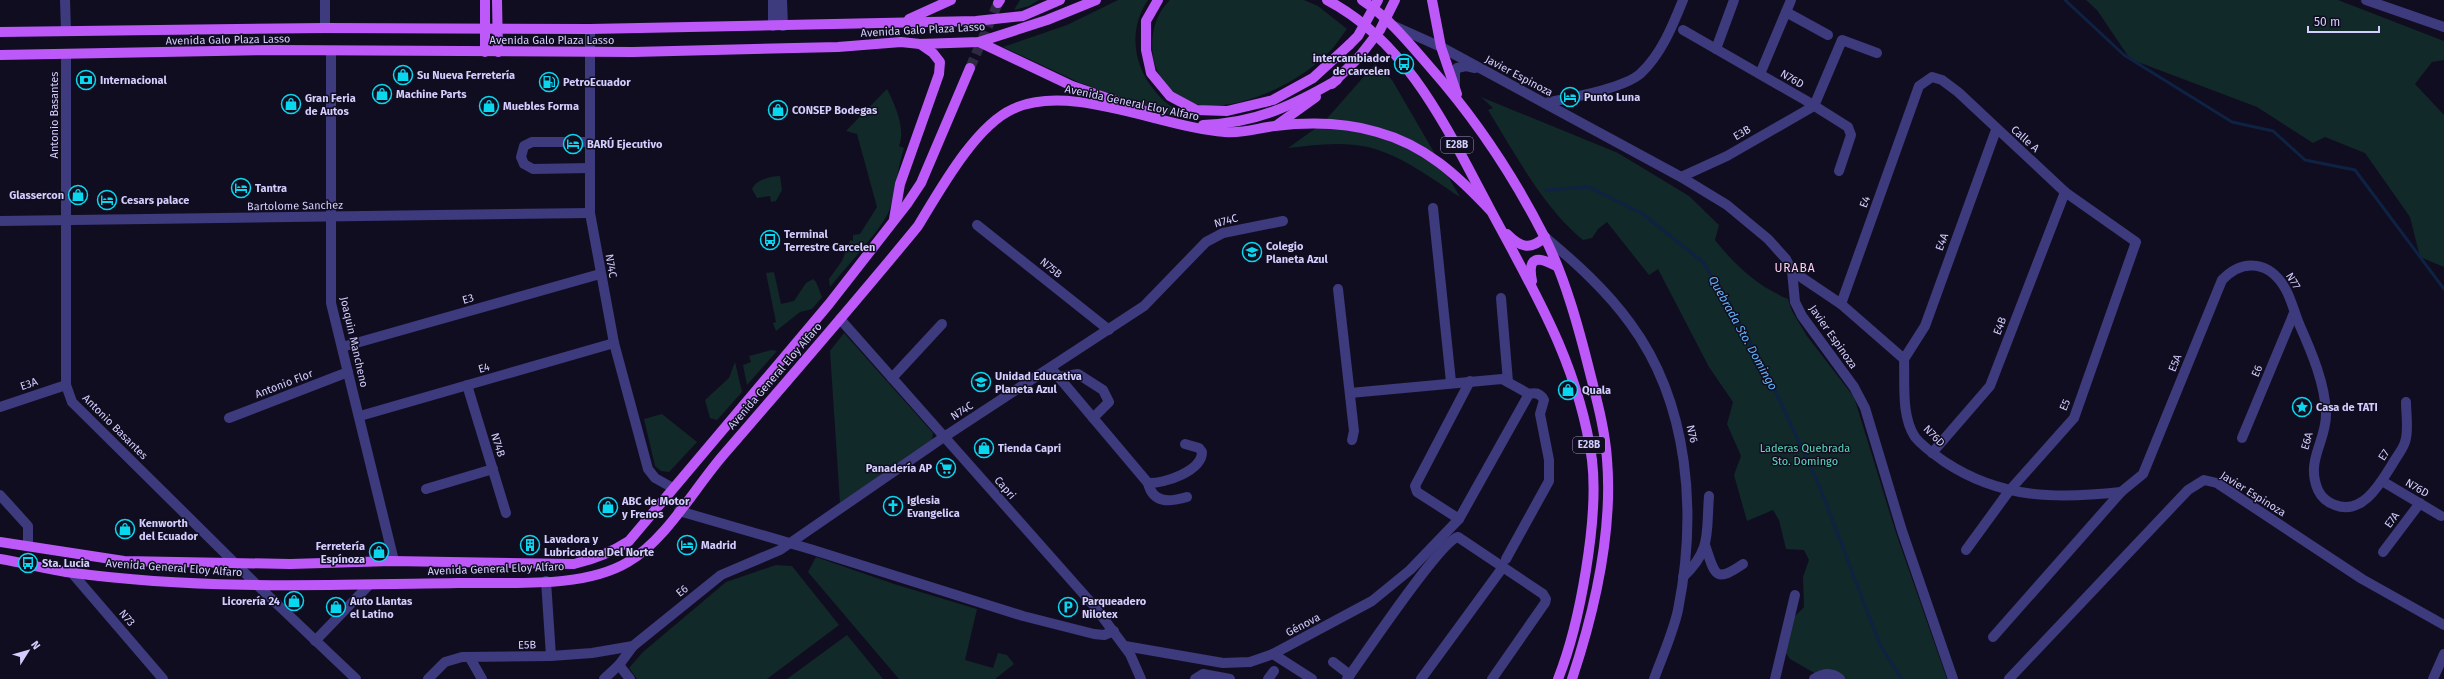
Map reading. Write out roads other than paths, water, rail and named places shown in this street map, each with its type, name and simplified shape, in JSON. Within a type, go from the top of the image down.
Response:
[{"type":"main road","points":[[485,0],[486,52]]},
{"type":"main road","points":[[496,0],[498,52]]},
{"type":"main road","points":[[901,22],[928,12],[951,0]]},
{"type":"main road","name":"Avenida Galo Plaza Lasso","points":[[0,32],[325,28],[590,29],[778,26],[1009,19],[1037,10],[1060,0]]},
{"type":"main road","name":"Avenida Galo Plaza Lasso","points":[[0,55],[331,51],[590,52],[838,47],[901,42],[920,44],[979,42],[1047,20],[1096,0]]},
{"type":"main road","points":[[1158,0],[1146,21],[1146,50],[1151,73],[1170,96],[1196,110],[1227,112],[1273,100],[1313,78],[1358,36],[1378,0]]},
{"type":"main road","name":"E28B","points":[[1327,0],[1362,22],[1404,64],[1434,107],[1456,143],[1490,210],[1535,289],[1569,367],[1584,419],[1592,461],[1593,500],[1581,592],[1572,634],[1558,679]]},
{"type":"main road","name":"E28B","points":[[1362,0],[1394,26],[1463,104],[1502,162],[1545,237],[1582,342],[1600,414],[1607,459],[1608,501],[1594,602],[1572,679]]},
{"type":"main road","points":[[1274,126],[1305,106],[1337,80],[1359,57],[1380,30],[1395,0]]},
{"type":"main road","points":[[1432,0],[1441,47],[1455,88],[1463,104]]},
{"type":"main road","points":[[979,42],[1072,86],[1110,100],[1175,120],[1203,125],[1226,124],[1265,116],[1288,107],[1337,80]]},
{"type":"main road","points":[[894,221],[900,184],[939,74],[940,62],[933,53],[920,44]]},
{"type":"main road","name":"Avenida General Eloy Alfaro","points":[[0,542],[28,545],[124,561],[290,564],[394,561],[574,564],[593,560],[629,541],[829,304],[894,221],[921,183],[970,68]]},
{"type":"main road","name":"Avenida General Eloy Alfaro","points":[[0,559],[72,573],[170,582],[257,585],[369,585],[546,581],[595,575],[621,566],[653,542],[724,454],[918,226],[940,191],[983,131],[1002,114],[1034,101],[1052,99],[1082,103],[1200,130],[1227,133],[1274,126],[1310,123],[1346,125],[1377,132],[1406,142],[1444,165],[1490,210]]},
{"type":"main road","points":[[1500,226],[1513,240],[1525,247],[1534,246],[1545,237]]},
{"type":"main road","points":[[1535,289],[1531,274],[1532,262],[1537,259],[1544,259],[1556,266]]},
{"type":"street","points":[[65,0],[66,31]]},
{"type":"street","points":[[325,0],[325,28]]},
{"type":"street","points":[[773,0],[778,26]]},
{"type":"street","points":[[778,26],[782,0]]},
{"type":"street","points":[[1544,103],[1615,86],[1639,75],[1648,66],[1668,36],[1683,0]]},
{"type":"street","points":[[1716,49],[1734,0]]},
{"type":"street","points":[[1760,74],[1791,0]]},
{"type":"street","points":[[2366,0],[2444,26]]},
{"type":"street","points":[[1786,12],[1828,35]]},
{"type":"street","name":"Javier Espinoza","points":[[1394,26],[1441,47],[1681,177],[1727,205],[1768,239],[1786,259],[1792,270],[1792,292],[1802,316],[1854,387],[1865,408],[1902,531],[1953,679]]},
{"type":"street","name":"N74C","points":[[590,29],[590,214],[600,274],[614,343],[648,469],[655,478],[673,488]]},
{"type":"street","name":"N76D","points":[[1683,30],[1814,106],[1850,131],[1839,171]]},
{"type":"street","points":[[1814,106],[1842,40],[1876,53]]},
{"type":"street","name":"Joaquin Mancheno","points":[[331,51],[331,303],[360,416],[394,561]]},
{"type":"street","name":"Antonio Basantes","points":[[66,55],[66,385],[72,402],[236,562],[257,585],[356,679]]},
{"type":"street","points":[[1455,88],[1455,72],[1460,66],[1486,72]]},
{"type":"street","name":"Calle A","points":[[1912,109],[1922,82],[1932,77],[1937,78],[1958,92],[1996,130],[2065,192],[2136,242]]},
{"type":"street","name":"E3B","points":[[1681,177],[1727,156],[1814,106]]},
{"type":"street","name":"E4","points":[[1841,304],[1912,109]]},
{"type":"street","name":"E4A","points":[[1904,359],[1925,326],[1996,130]]},
{"type":"street","points":[[590,142],[532,142],[524,146],[521,156],[524,164],[533,169],[590,168]]},
{"type":"street","name":"E4B","points":[[1932,453],[1990,386],[2065,192]]},
{"type":"street","points":[[1433,208],[1451,382]]},
{"type":"street","name":"Bartolome Sanchez","points":[[0,221],[590,214]]},
{"type":"street","name":"N74C","points":[[790,542],[944,437],[1144,306],[1206,242],[1213,237],[1223,233],[1283,221]]},
{"type":"street","name":"N75B","points":[[978,225],[1109,330]]},
{"type":"street","name":"N76","points":[[1545,237],[1603,289],[1631,324],[1648,351],[1665,388],[1684,452],[1686,530],[1683,577],[1677,612],[1654,679]]},
{"type":"street","name":"E5","points":[[1966,550],[2009,491],[2074,418],[2136,242]]},
{"type":"street","name":"E5A","points":[[1993,637],[2121,492],[2143,474],[2222,280],[2231,270],[2241,266],[2264,268]]},
{"type":"street","name":"N77","points":[[2264,268],[2276,276],[2286,290],[2294,313]]},
{"type":"street","points":[[1792,270],[1841,304],[1904,359]]},
{"type":"street","name":"E3","points":[[342,347],[600,274]]},
{"type":"street","points":[[1338,289],[1354,431],[1352,440]]},
{"type":"street","points":[[1501,298],[1508,382]]},
{"type":"street","name":"E6","points":[[2242,438],[2294,313]]},
{"type":"street","name":"E6A","points":[[2294,313],[2311,352],[2325,398],[2326,415],[2315,456],[2314,478],[2319,492],[2329,503],[2343,508],[2354,506]]},
{"type":"street","name":"Capri","points":[[840,319],[1114,631],[1125,646],[1137,676]]},
{"type":"street","points":[[892,378],[942,324]]},
{"type":"street","name":"E4","points":[[360,416],[614,343]]},
{"type":"street","name":"N76D","points":[[1904,359],[1907,418],[1915,436],[1932,453],[1963,474],[2009,491],[2053,496],[2121,492]]},
{"type":"street","points":[[1051,368],[1148,484],[1153,495],[1164,501],[1187,497]]},
{"type":"street","name":"Antonio Flor","points":[[229,418],[348,372]]},
{"type":"street","points":[[1058,377],[1078,374],[1104,390],[1109,402],[1093,418]]},
{"type":"street","points":[[1350,393],[1451,382],[1502,379],[1529,394],[1539,394],[1543,398],[1544,405],[1540,414],[1549,460],[1549,481],[1505,563],[1421,679]]},
{"type":"street","points":[[1459,520],[1418,492],[1415,486],[1470,381]]},
{"type":"street","name":"E3A","points":[[0,407],[66,385]]},
{"type":"street","name":"N74B","points":[[467,385],[506,513]]},
{"type":"street","name":"Génova","points":[[1125,646],[1223,663],[1250,662],[1273,654],[1372,601],[1410,570],[1459,520],[1519,415],[1529,394]]},
{"type":"street","name":"E7","points":[[2354,506],[2366,500],[2382,481],[2405,443],[2406,402]]},
{"type":"street","points":[[1519,415],[1540,414]]},
{"type":"street","points":[[1148,484],[1164,482],[1194,468],[1200,462],[1202,452],[1199,448],[1185,444]]},
{"type":"street","points":[[426,488],[493,469]]},
{"type":"street","name":"Javier Espinoza","points":[[2009,679],[2188,490],[2204,480],[2217,483],[2362,579],[2444,625]]},
{"type":"street","name":"N76D","points":[[2382,481],[2441,516]]},
{"type":"street","points":[[0,494],[28,526],[28,545]]},
{"type":"street","points":[[1683,577],[1698,564],[1705,545],[1709,496]]},
{"type":"street","name":"E7A","points":[[2383,552],[2420,503]]},
{"type":"street","points":[[679,511],[790,542],[1023,616],[1094,634],[1104,635],[1114,631]]},
{"type":"street","points":[[1333,662],[1348,677],[1432,562],[1453,539],[1458,537],[1505,563],[1543,594],[1546,599],[1545,603],[1492,679]]},
{"type":"street","name":"E6","points":[[604,679],[619,665],[633,646],[721,575],[770,556],[790,542]]},
{"type":"street","points":[[1705,545],[1713,567],[1722,575],[1726,576],[1743,564]]},
{"type":"street","name":"N73","points":[[72,573],[162,679]]},
{"type":"street","points":[[546,581],[551,656]]},
{"type":"street","points":[[315,641],[369,585]]},
{"type":"street","points":[[1775,679],[1795,595]]},
{"type":"street","name":"E5B","points":[[428,679],[445,662],[462,657],[551,656],[592,653],[633,646]]},
{"type":"street","points":[[1273,654],[1312,679]]},
{"type":"street","points":[[2433,679],[2444,654]]},
{"type":"street","points":[[470,658],[482,679]]},
{"type":"street","points":[[619,665],[630,679]]},
{"type":"street","points":[[1195,679],[1203,674],[1230,679]]},
{"type":"street","points":[[1814,679],[1825,674],[1832,674],[1840,679]]},
{"type":"waterway","points":[[2065,0],[2124,55],[2232,122],[2273,131],[2305,160],[2355,170],[2444,289]]},
{"type":"waterway","name":"Quebrada Sto. Domingo","points":[[1546,190],[1589,187],[1643,214],[1703,262],[1763,364],[1821,490],[1880,645],[1902,679]]},
{"type":"tunnel","points":[[970,68],[998,3]]},
{"type":"place","name":"intercambiador de carcelen","points":[[1404,64]]},
{"type":"place","name":"Su Nueva Ferretería","points":[[403,75]]},
{"type":"place","name":"Internacional","points":[[86,80]]},
{"type":"place","name":"PetroEcuador","points":[[549,82]]},
{"type":"place","name":"Machine Parts","points":[[382,94]]},
{"type":"place","name":"Punto Luna","points":[[1570,97]]},
{"type":"place","name":"Gran Feria de Autos","points":[[291,104]]},
{"type":"place","name":"Muebles Forma","points":[[489,106]]},
{"type":"place","name":"CONSEP Bodegas","points":[[778,110]]},
{"type":"place","name":"BARÚ Ejecutivo","points":[[573,144]]},
{"type":"place","name":"Tantra","points":[[241,188]]},
{"type":"place","name":"Glassercon","points":[[78,195]]},
{"type":"place","name":"Cesars palace","points":[[107,200]]},
{"type":"place","name":"Terminal Terrestre Carcelen","points":[[770,240]]},
{"type":"place","name":"Colegio Planeta Azul","points":[[1252,252]]},
{"type":"place","name":"Unidad Educativa Planeta Azul","points":[[981,382]]},
{"type":"place","name":"Quala","points":[[1568,390]]},
{"type":"place","name":"Casa de TATI","points":[[2302,407]]},
{"type":"place","name":"Tienda Capri","points":[[984,448]]},
{"type":"place","name":"Panadería AP","points":[[946,468]]},
{"type":"place","name":"Iglesia Evangelica","points":[[893,506]]},
{"type":"place","name":"ABC de Motor y Frenos","points":[[608,507]]},
{"type":"place","name":"Kenworth del Ecuador","points":[[125,529]]},
{"type":"place","name":"Lavadora y Lubricadora Del Norte","points":[[530,545]]},
{"type":"place","name":"Madrid","points":[[687,545]]},
{"type":"place","name":"Ferretería Espínoza","points":[[379,552]]},
{"type":"place","name":"Sta. Lucia","points":[[28,563]]},
{"type":"place","name":"Licorería 24","points":[[294,601]]},
{"type":"place","name":"Auto Llantas el Latino","points":[[336,607]]},
{"type":"place","name":"Parqueadero Nilotex","points":[[1068,607]]},
{"type":"district","name":"URABA","points":[[1795,268]]},
{"type":"park label","name":"Laderas Quebrada Sto. Domingo","points":[[1805,454]]}]
